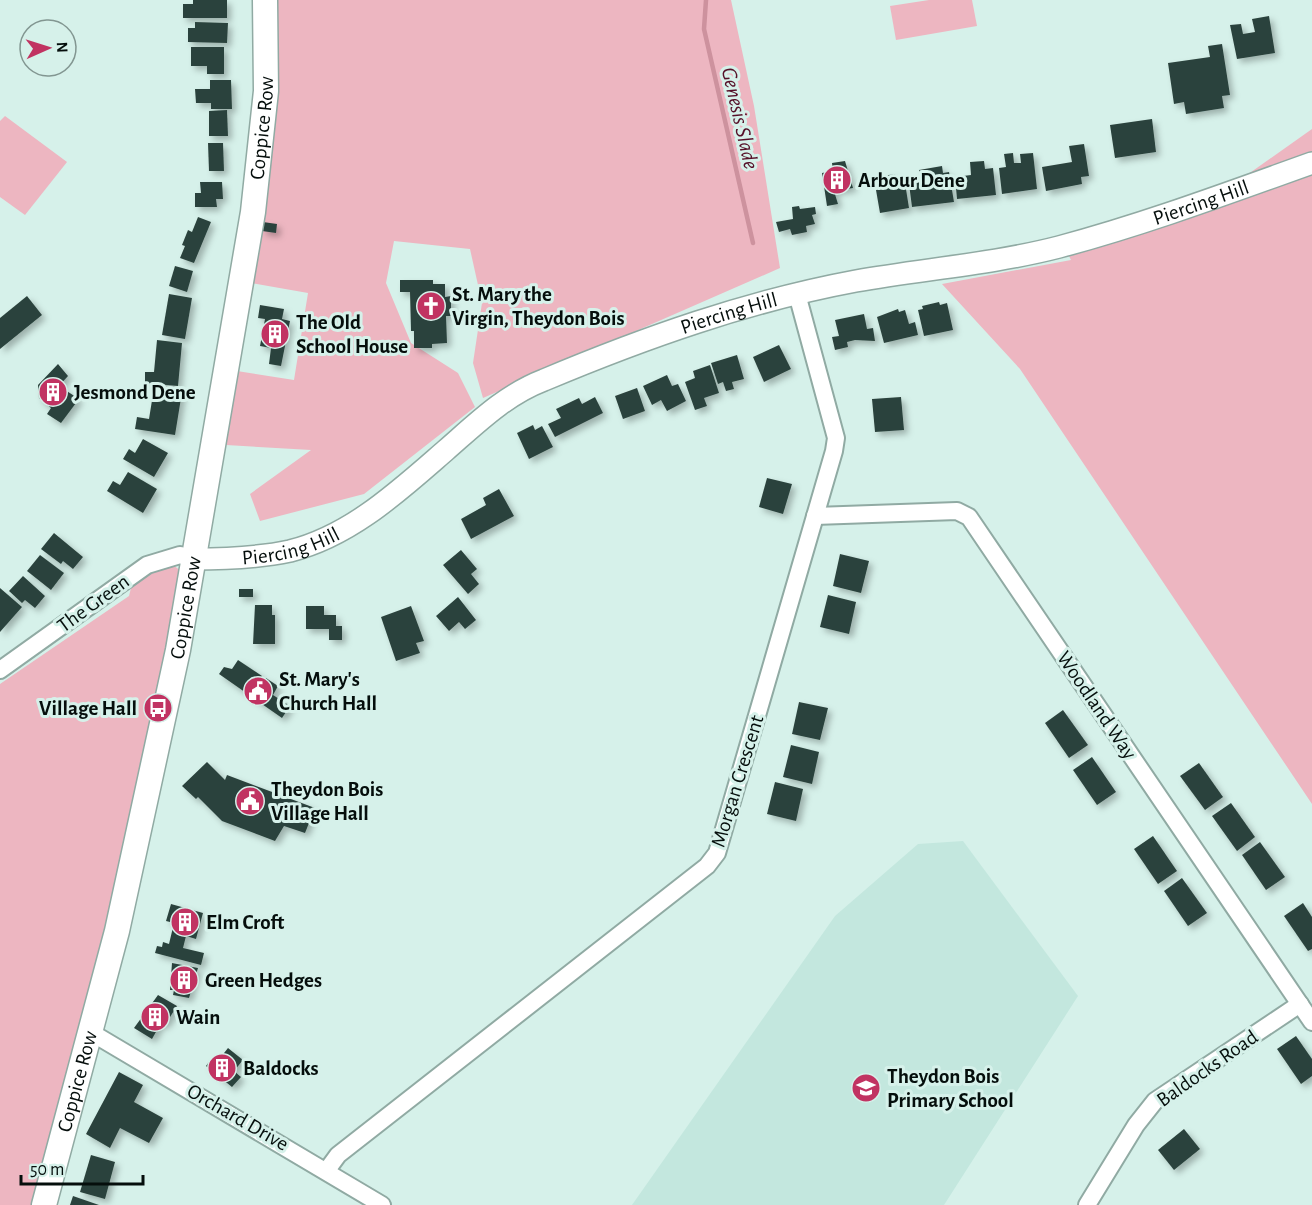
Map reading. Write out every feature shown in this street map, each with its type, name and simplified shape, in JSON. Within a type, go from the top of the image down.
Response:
[{"type":"main road","name":"Coppice Row","points":[[44,1205],[92,1033],[153,771],[193,559],[253,212],[266,91],[265,0]]},
{"type":"street","name":"Piercing Hill","points":[[193,559],[236,558],[289,551],[323,539],[351,525],[396,493],[485,413],[529,386],[626,346],[797,294],[854,281],[1056,247],[1166,216],[1312,163]]},
{"type":"street","name":"Morgan Crescent","points":[[327,1170],[338,1155],[707,866],[717,853],[836,438],[797,294]]},
{"type":"street","name":"Woodland Way","points":[[815,516],[957,511],[969,517],[1312,1022]]},
{"type":"street","name":"The Green","points":[[1,667],[147,565],[180,555],[193,559]]},
{"type":"street","name":"Baldocks Road","points":[[1087,1205],[1136,1125],[1155,1101],[1300,1004]]},
{"type":"street","name":"Orchard Drive","points":[[92,1033],[327,1170],[382,1205]]},
{"type":"shaded area","points":[[275,0],[731,0],[754,106],[780,268],[483,398],[473,363],[482,303],[470,249],[394,241],[386,283],[411,343],[458,373],[475,407],[364,494],[260,521],[250,494],[311,450],[226,445],[237,371],[294,380],[308,293],[251,283]]},
{"type":"shaded area","points":[[929,0],[972,0],[977,26],[896,40],[890,6]]},
{"type":"shaded area","points":[[5,116],[67,162],[25,215],[0,197],[0,121]]},
{"type":"shaded area","points":[[1312,129],[1312,804],[1020,369],[942,284],[1071,260],[1067,252],[1244,177]]},
{"type":"shaded area","points":[[173,565],[181,571],[178,595],[92,1001],[35,1205],[0,1205],[0,684],[129,596],[132,584],[156,568]]},
{"type":"shaded area","name":"Theydon Bois Primary School","points":[[963,841],[1078,996],[944,1205],[632,1205],[835,916],[918,844]]},
{"type":"building","points":[[193,0],[227,0],[227,18],[183,18],[183,4],[193,4]]},
{"type":"building","points":[[1269,16],[1275,53],[1237,59],[1230,25],[1241,24],[1243,34],[1255,32],[1252,19]]},
{"type":"building","points":[[195,22],[228,23],[227,43],[188,42],[188,28],[195,28]]},
{"type":"building","points":[[1222,44],[1230,95],[1222,96],[1224,108],[1186,114],[1184,102],[1174,104],[1168,63],[1210,57],[1208,46]]},
{"type":"building","points":[[191,47],[224,47],[224,74],[207,74],[207,66],[191,66]]},
{"type":"building","points":[[210,80],[231,80],[232,109],[211,109],[211,103],[196,103],[195,89],[210,89]]},
{"type":"building","points":[[227,110],[228,136],[209,136],[209,111]]},
{"type":"building","points":[[1152,119],[1156,152],[1115,158],[1110,125]]},
{"type":"building","points":[[208,143],[223,143],[224,171],[209,171]]},
{"type":"building","points":[[1084,144],[1089,176],[1081,177],[1082,184],[1046,191],[1042,167],[1072,162],[1069,146]]},
{"type":"building","points":[[1013,153],[1014,163],[1021,163],[1020,154],[1033,153],[1037,189],[1002,194],[999,168],[1006,167],[1004,154]]},
{"type":"building","name":"Arbour Dene","points":[[845,161],[853,188],[834,191],[838,204],[827,206],[822,173],[833,171],[832,163]]},
{"type":"building","points":[[984,161],[985,169],[993,168],[996,195],[957,199],[955,177],[971,175],[970,162]]},
{"type":"building","points":[[942,166],[943,173],[949,172],[954,202],[912,207],[909,184],[921,182],[919,170]]},
{"type":"building","points":[[895,174],[897,184],[905,183],[909,208],[880,213],[876,190],[885,188],[883,176]]},
{"type":"building","points":[[200,182],[222,182],[223,199],[216,199],[217,207],[195,207],[195,193],[201,193]]},
{"type":"building","points":[[799,206],[800,209],[815,207],[816,214],[812,215],[815,224],[806,226],[807,232],[792,235],[790,229],[779,232],[776,222],[793,219],[792,207]]},
{"type":"building","points":[[198,217],[211,222],[194,263],[180,258],[188,230],[192,232]]},
{"type":"building","points":[[263,222],[277,224],[276,233],[262,231]]},
{"type":"building","points":[[175,266],[193,271],[187,292],[169,286]]},
{"type":"building","name":"St. Mary the Virgin, Theydon Bois","points":[[400,280],[433,280],[433,284],[445,284],[445,297],[451,296],[451,316],[446,316],[447,343],[432,344],[432,348],[414,348],[410,292],[400,292]]},
{"type":"building","points":[[169,294],[192,298],[185,339],[162,335]]},
{"type":"building","points":[[27,296],[42,315],[0,349],[0,318]]},
{"type":"building","points":[[939,302],[940,305],[947,303],[953,330],[924,336],[918,310],[923,309],[922,306]]},
{"type":"building","name":"The Old School House","points":[[260,305],[284,309],[282,319],[290,321],[281,366],[269,364],[271,348],[260,346],[265,319],[258,318]]},
{"type":"building","points":[[898,309],[899,312],[905,310],[909,324],[915,322],[918,335],[884,343],[877,317]]},
{"type":"building","points":[[864,314],[867,329],[873,328],[875,341],[855,340],[847,342],[848,347],[835,350],[832,337],[839,336],[835,320]]},
{"type":"building","points":[[157,340],[182,343],[178,386],[145,383],[145,372],[154,372]]},
{"type":"building","points":[[779,345],[791,369],[764,382],[753,357]]},
{"type":"building","points":[[737,355],[744,379],[732,382],[734,389],[726,391],[723,382],[718,384],[711,363]]},
{"type":"building","name":"Jesmond Dene","points":[[58,364],[68,376],[59,386],[79,399],[61,423],[47,414],[51,408],[39,398],[38,385]]},
{"type":"building","points":[[710,365],[719,393],[704,398],[707,406],[695,410],[685,382],[695,378],[693,371]]},
{"type":"building","points":[[667,375],[672,386],[678,384],[686,401],[667,411],[661,400],[652,405],[643,386]]},
{"type":"building","points":[[154,388],[182,392],[175,435],[135,429],[137,417],[149,419]]},
{"type":"building","points":[[637,388],[645,411],[623,419],[615,396]]},
{"type":"building","points":[[595,397],[603,413],[555,437],[548,424],[561,418],[556,409],[579,398],[582,404]]},
{"type":"building","points":[[901,397],[904,430],[875,432],[872,399]]},
{"type":"building","points":[[533,425],[535,430],[542,426],[553,447],[529,459],[517,433]]},
{"type":"building","points":[[143,439],[168,453],[154,477],[123,459],[129,449],[135,453]]},
{"type":"building","points":[[128,472],[157,489],[143,513],[107,491],[113,481],[120,485]]},
{"type":"building","points":[[767,478],[792,484],[783,514],[759,507]]},
{"type":"building","points":[[499,489],[514,516],[471,539],[461,519],[486,505],[483,498]]},
{"type":"building","points":[[54,533],[83,557],[73,569],[63,561],[61,564],[41,549]]},
{"type":"building","points":[[461,550],[477,569],[471,574],[479,584],[468,594],[443,565]]},
{"type":"building","points":[[840,554],[869,561],[861,593],[833,586]]},
{"type":"building","points":[[40,555],[64,573],[51,590],[27,571]]},
{"type":"building","points":[[23,576],[45,596],[35,608],[25,600],[22,603],[9,591]]},
{"type":"building","points":[[0,588],[22,607],[0,632]]},
{"type":"building","points":[[239,589],[253,589],[253,597],[239,597]]},
{"type":"building","points":[[828,595],[856,602],[849,634],[820,627]]},
{"type":"building","points":[[458,597],[476,620],[465,629],[459,622],[449,631],[436,616]]},
{"type":"building","points":[[255,605],[272,605],[272,615],[275,615],[275,644],[253,644]]},
{"type":"building","points":[[306,606],[324,606],[324,615],[336,615],[336,626],[342,626],[342,640],[329,640],[329,629],[306,629]]},
{"type":"building","points":[[411,606],[424,641],[416,643],[420,653],[396,661],[381,617]]},
{"type":"building","name":"St. Mary's Church Hall","points":[[238,660],[262,676],[256,684],[260,687],[266,678],[278,686],[273,695],[290,706],[282,718],[219,674],[224,667],[232,669]]},
{"type":"building","points":[[799,702],[828,708],[820,740],[792,734]]},
{"type":"building","points":[[1063,710],[1088,745],[1069,758],[1045,723]]},
{"type":"building","points":[[791,745],[819,752],[812,784],[783,777]]},
{"type":"building","points":[[1092,757],[1116,792],[1097,805],[1073,770]]},
{"type":"building","name":"Theydon Bois Village Hall","points":[[207,762],[225,780],[227,775],[315,808],[305,833],[284,826],[275,841],[222,821],[198,797],[196,799],[182,786]]},
{"type":"building","points":[[1199,763],[1223,797],[1205,810],[1180,776]]},
{"type":"building","points":[[775,782],[803,789],[796,821],[767,814]]},
{"type":"building","points":[[1231,803],[1255,837],[1237,851],[1212,816]]},
{"type":"building","points":[[1153,836],[1177,871],[1158,884],[1134,849]]},
{"type":"building","points":[[1260,842],[1285,877],[1266,890],[1242,855]]},
{"type":"building","points":[[1182,878],[1207,913],[1188,926],[1164,891]]},
{"type":"building","points":[[1303,903],[1312,917],[1312,949],[1308,951],[1284,916]]},
{"type":"building","points":[[171,904],[203,913],[196,939],[186,936],[183,948],[204,953],[201,965],[155,953],[157,946],[162,947],[163,942],[169,944],[174,923],[166,921]]},
{"type":"building","name":"Green Hedges","points":[[172,963],[198,968],[189,998],[173,995],[174,990],[170,990]]},
{"type":"building","name":"Wain","points":[[158,995],[177,1006],[165,1025],[161,1023],[152,1039],[134,1028]]},
{"type":"building","points":[[1296,1036],[1312,1059],[1312,1076],[1301,1084],[1277,1049]]},
{"type":"building","name":"Baldocks","points":[[228,1048],[243,1060],[234,1071],[241,1077],[232,1087],[206,1066],[212,1058],[217,1062]]},
{"type":"building","points":[[119,1072],[143,1085],[134,1102],[163,1118],[149,1143],[120,1128],[110,1148],[86,1134]]},
{"type":"building","points":[[1184,1129],[1200,1149],[1174,1170],[1158,1150]]},
{"type":"building","points":[[91,1155],[115,1162],[105,1199],[80,1192]]},
{"type":"building","points":[[73,1196],[99,1205],[70,1205]]},
{"type":"waterway","name":"Genesis Slade","points":[[706,0],[704,29],[753,243]]},
{"type":"place","name":"Arbour Dene","points":[[837,180]]},
{"type":"place","name":"St. Mary the Virgin, Theydon Bois","points":[[431,306]]},
{"type":"place","name":"The Old School House","points":[[275,334]]},
{"type":"place","name":"Jesmond Dene","points":[[53,392]]},
{"type":"place","name":"St. Mary's Church Hall","points":[[258,691]]},
{"type":"place","name":"Village Hall","points":[[158,708]]},
{"type":"place","name":"Theydon Bois Village Hall","points":[[250,801]]},
{"type":"place","name":"Elm Croft","points":[[185,922]]},
{"type":"place","name":"Green Hedges","points":[[184,980]]},
{"type":"place","name":"Wain","points":[[155,1017]]},
{"type":"place","name":"Baldocks","points":[[222,1068]]},
{"type":"place","name":"Theydon Bois Primary School","points":[[866,1088]]}]
